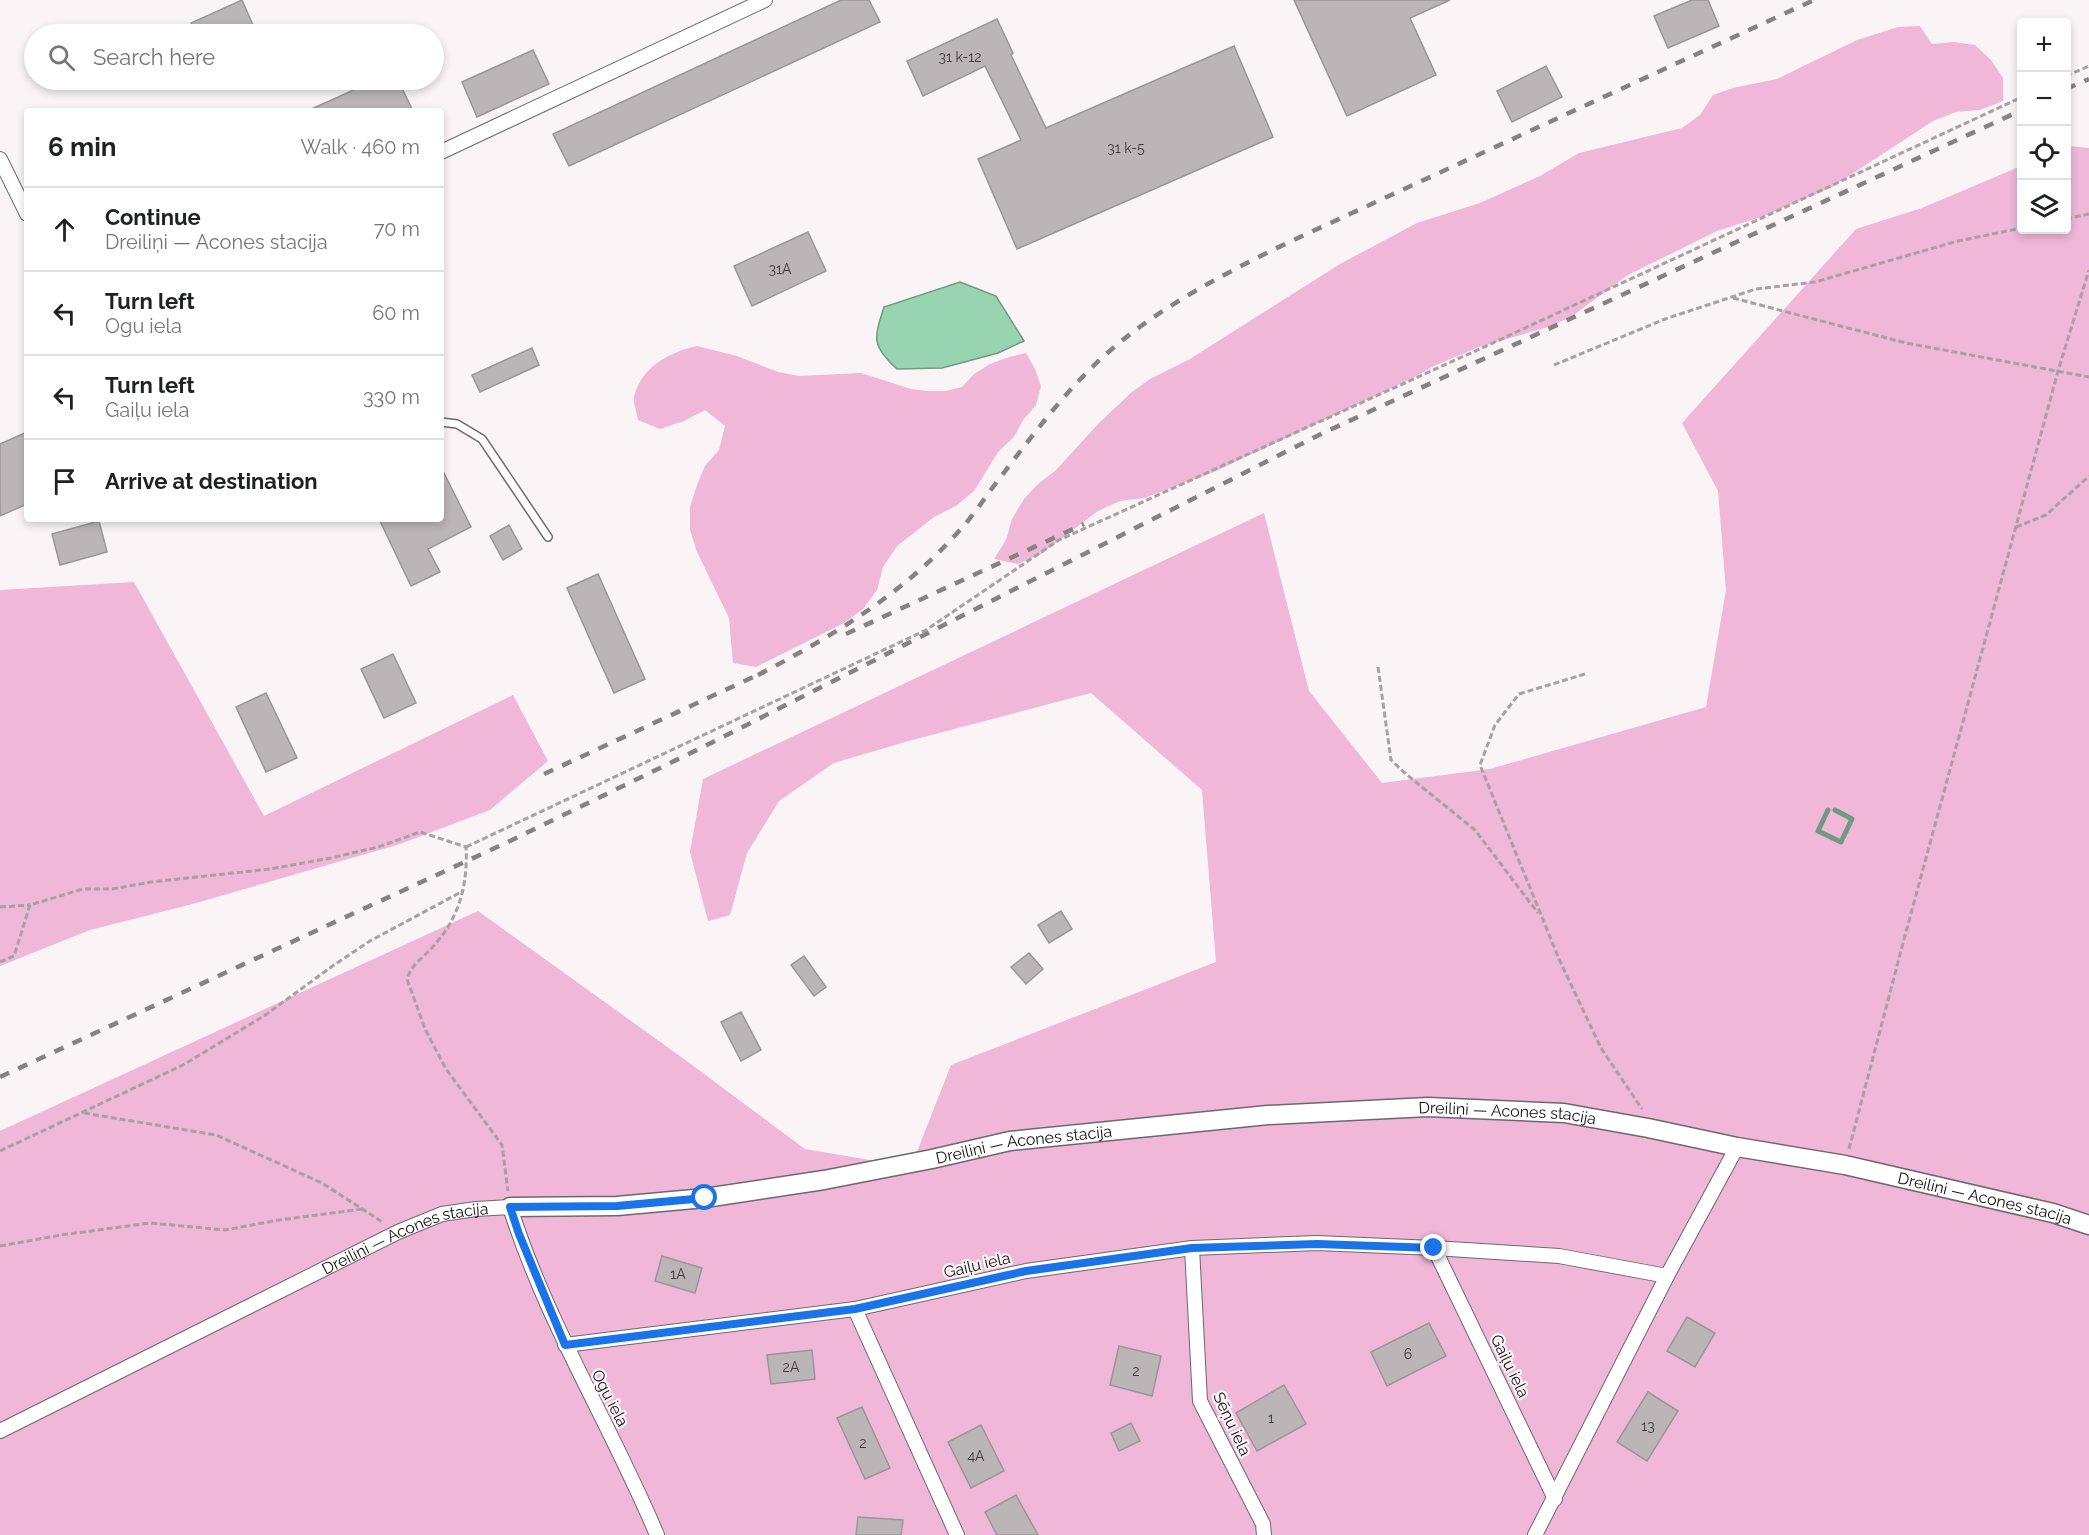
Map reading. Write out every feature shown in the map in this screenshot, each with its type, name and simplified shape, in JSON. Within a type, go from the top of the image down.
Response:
[{"type":"street","points":[[444,151],[765,0]]},
{"type":"street","points":[[0,159],[24,208]]},
{"type":"street","name":"Dreiliņi — Acones stacija","points":[[0,1431],[398,1232],[442,1214],[476,1209],[617,1206],[705,1198],[824,1180],[1010,1141],[1268,1115],[1428,1107],[1564,1113],[1737,1147],[1845,1165],[2053,1213],[2089,1225]]},
{"type":"street","points":[[1535,1535],[1667,1276],[1737,1147]]},
{"type":"street","name":"Ogu iela","points":[[510,1207],[565,1345],[633,1478],[657,1535]]},
{"type":"street","name":"Gaiļu iela","points":[[565,1345],[855,1309],[1026,1271],[1192,1248],[1317,1244],[1434,1248],[1559,1256],[1667,1276]]},
{"type":"street","name":"Sēņu iela","points":[[1192,1248],[1200,1401],[1263,1524],[1264,1535]]},
{"type":"street","name":"Gaiļu iela","points":[[1434,1248],[1555,1499]]},
{"type":"street","points":[[855,1309],[957,1535]]},
{"type":"lane","points":[[444,422],[457,424],[482,439],[548,537]]},
{"type":"path","points":[[2071,74],[2089,66]]},
{"type":"path","points":[[0,907],[30,905],[83,889],[112,889],[151,882],[270,869],[378,847],[420,832],[466,847],[926,630],[1059,540],[1517,332],[2017,99]]},
{"type":"path","points":[[2071,218],[2089,214]]},
{"type":"path","points":[[1554,365],[1665,319],[1756,289],[1815,282],[1958,242],[2017,229]]},
{"type":"path","points":[[1845,1165],[2058,371],[2089,270]]},
{"type":"path","points":[[1731,298],[1906,343],[2089,377]]},
{"type":"path","points":[[2016,527],[2046,515],[2089,476]]},
{"type":"path","points":[[1378,667],[1391,760],[1475,830],[1541,917]]},
{"type":"path","points":[[1585,674],[1519,694],[1495,725],[1480,765],[1558,959],[1601,1048],[1642,1109],[1648,1128]]},
{"type":"path","points":[[466,847],[464,890],[447,930],[409,971],[407,979],[425,1029],[446,1069],[502,1145],[510,1207]]},
{"type":"path","points":[[0,1151],[183,1065],[264,1016],[370,941],[464,890]]},
{"type":"path","points":[[0,962],[14,956],[30,905]]},
{"type":"path","points":[[82,1113],[216,1135],[322,1183],[398,1232]]},
{"type":"path","points":[[0,1246],[61,1234],[150,1223],[225,1230],[363,1209]]},
{"type":"shaded area","points":[[1920,26],[1932,44],[1954,42],[1975,45],[1991,60],[2003,78],[2003,101],[1980,110],[1956,112],[1933,121],[1832,187],[1764,216],[1717,231],[1628,275],[1571,317],[1548,327],[1479,347],[1434,366],[1214,472],[1144,498],[1120,501],[1098,511],[1041,554],[1018,564],[994,559],[1006,540],[1012,519],[1024,499],[1055,471],[1100,422],[1132,392],[1150,379],[1190,359],[1340,264],[1417,223],[1480,203],[1540,176],[1579,153],[1682,128],[1700,115],[1713,95],[1733,88],[1777,79],[1857,40],[1898,27]]},
{"type":"shaded area","points":[[2071,146],[2089,148],[2089,1535],[0,1535],[0,1131],[478,911],[805,1149],[911,1167],[951,1065],[1216,962],[1202,790],[1091,693],[905,742],[834,763],[779,801],[747,853],[730,915],[708,921],[690,852],[703,779],[1264,513],[1309,691],[1382,783],[1490,769],[1706,707],[1726,590],[1718,491],[1682,423],[1856,229],[1922,208],[2017,168],[2017,234],[2071,234]]},
{"type":"shaded area","points":[[960,282],[996,296],[1024,341],[998,353],[942,368],[897,369],[883,354],[877,341],[878,327],[884,307]]},
{"type":"shaded area","points":[[697,346],[737,356],[778,372],[799,376],[861,373],[911,389],[928,391],[945,391],[962,387],[974,374],[990,364],[1026,353],[1041,386],[1036,405],[1023,420],[1014,437],[998,452],[974,491],[956,506],[934,517],[897,546],[883,567],[877,590],[863,609],[844,623],[756,667],[733,663],[729,618],[697,552],[690,530],[690,507],[697,485],[705,466],[719,450],[725,426],[705,410],[684,421],[660,429],[638,420],[635,405],[634,397],[638,386],[650,369],[677,352]]},
{"type":"shaded area","points":[[134,582],[264,816],[513,695],[548,761],[490,810],[400,844],[189,905],[90,930],[0,966],[0,590]]},
{"type":"building","points":[[242,0],[253,24],[191,24]]},
{"type":"building","points":[[841,0],[869,0],[880,22],[569,166],[553,134]]},
{"type":"building","points":[[1294,0],[1450,0],[1410,18],[1436,75],[1347,116]]},
{"type":"building","points":[[1692,0],[1708,0],[1719,26],[1668,48],[1654,16]]},
{"type":"building","points":[[997,19],[1013,53],[1011,55],[1046,128],[1234,46],[1273,137],[1017,249],[978,159],[1021,140],[985,66],[923,96],[907,61]]},
{"type":"building","points":[[533,50],[549,84],[477,117],[462,82]]},
{"type":"building","points":[[1546,66],[1562,97],[1512,122],[1497,91]]},
{"type":"building","points":[[354,90],[403,90],[412,108],[314,108]]},
{"type":"building","points":[[808,232],[826,271],[752,306],[734,266]]},
{"type":"building","points":[[532,348],[539,365],[480,392],[472,375]]},
{"type":"building","points":[[24,433],[24,505],[0,516],[0,444]]},
{"type":"building","points":[[444,473],[471,527],[428,549],[440,572],[411,586],[380,522],[444,522]]},
{"type":"building","points":[[99,522],[107,552],[60,565],[52,534]]},
{"type":"building","points":[[509,525],[522,549],[503,560],[490,536]]},
{"type":"building","points":[[598,574],[645,679],[614,693],[567,588]]},
{"type":"building","points":[[393,654],[416,703],[384,718],[361,669]]},
{"type":"building","points":[[266,693],[297,758],[266,772],[236,707]]},
{"type":"building","points":[[1061,911],[1072,929],[1049,943],[1038,925]]},
{"type":"building","points":[[1029,953],[1043,969],[1026,984],[1011,967]]},
{"type":"building","points":[[804,956],[826,987],[814,996],[791,965]]},
{"type":"building","points":[[741,1012],[761,1050],[741,1061],[721,1022]]},
{"type":"building","points":[[662,1256],[702,1268],[695,1293],[655,1281]]},
{"type":"building","points":[[1687,1317],[1715,1333],[1695,1367],[1667,1351]]},
{"type":"building","points":[[1429,1323],[1446,1356],[1387,1386],[1371,1352]]},
{"type":"building","points":[[1119,1346],[1161,1356],[1152,1396],[1110,1385]]},
{"type":"building","points":[[812,1350],[815,1379],[771,1384],[767,1355]]},
{"type":"building","points":[[1284,1385],[1306,1424],[1257,1451],[1236,1413]]},
{"type":"building","points":[[1648,1392],[1678,1411],[1647,1461],[1617,1442]]},
{"type":"building","points":[[862,1407],[890,1468],[865,1479],[837,1418]]},
{"type":"building","points":[[1131,1423],[1140,1441],[1119,1451],[1111,1433]]},
{"type":"building","points":[[981,1425],[1004,1471],[971,1488],[948,1442]]},
{"type":"building","points":[[1016,1495],[1038,1535],[997,1535],[985,1512]]},
{"type":"building","points":[[858,1517],[903,1520],[901,1535],[856,1535]]},
{"type":"waterway","points":[[1828,810],[1818,831],[1841,842],[1852,819],[1835,810]]},
{"type":"railway","points":[[758,675],[840,629],[891,594],[915,574],[965,525],[1034,433],[1075,385],[1105,355],[1169,307],[1215,280],[1287,243],[1814,0]]},
{"type":"railway","points":[[2071,87],[2089,79]]},
{"type":"railway","points":[[0,1077],[510,841],[705,746],[1321,434],[2017,112]]},
{"type":"railway","points":[[846,634],[1084,524]]},
{"type":"railway","points":[[544,774],[764,672]]},
{"type":"route","points":[[705,1198],[617,1206],[510,1207],[565,1345],[855,1309],[1026,1271],[1192,1248],[1317,1244],[1434,1248]]}]
